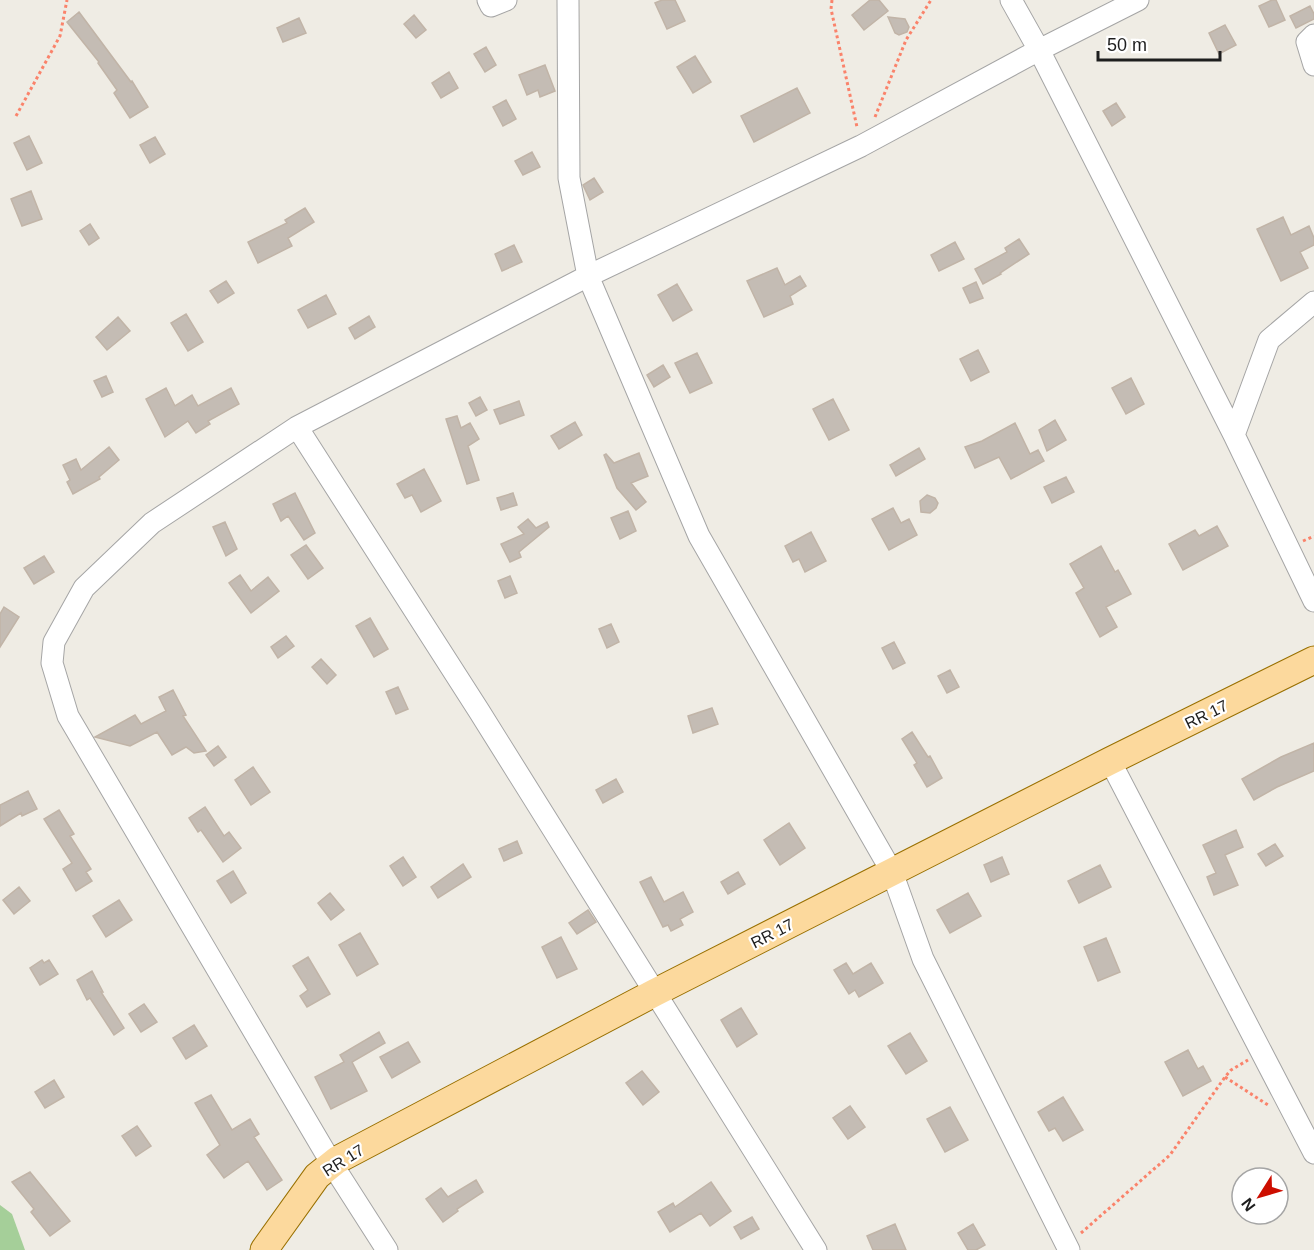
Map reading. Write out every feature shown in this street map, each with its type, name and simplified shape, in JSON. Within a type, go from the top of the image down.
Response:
[{"type":"main road","name":"RR 17","points":[[264,1250],[317,1176],[332,1164],[654,993],[1314,660]]},
{"type":"street","points":[[488,0],[491,6],[506,0]]},
{"type":"street","points":[[568,0],[569,178],[588,276],[699,536],[892,872],[923,959],[1068,1248]]},
{"type":"street","points":[[1011,0],[1039,50],[1234,435],[1314,601]]},
{"type":"street","points":[[387,1250],[332,1164],[68,716],[52,663],[54,642],[84,588],[152,523],[297,427],[588,276],[861,146],[1039,50],[1138,0]]},
{"type":"street","points":[[1314,35],[1307,42],[1314,65]]},
{"type":"street","points":[[1234,435],[1269,340],[1314,302]]},
{"type":"street","points":[[297,427],[479,711],[816,1250]]},
{"type":"street","points":[[1110,761],[1314,1153]]},
{"type":"path","points":[[16,116],[60,36],[67,0]]},
{"type":"path","points":[[832,0],[831,9],[861,146]]},
{"type":"path","points":[[861,146],[881,106],[906,40],[931,0]]},
{"type":"path","points":[[1068,1248],[1170,1155],[1231,1070],[1262,1051]]},
{"type":"green space","points":[[0,1205],[12,1214],[25,1250],[0,1250]]},
{"type":"building","points":[[662,0],[675,0],[685,21],[667,29],[655,3]]},
{"type":"building","points":[[870,0],[879,0],[888,11],[864,30],[852,15]]},
{"type":"building","points":[[1276,0],[1285,20],[1269,27],[1259,6]]},
{"type":"building","points":[[1310,6],[1314,19],[1296,28],[1290,16]]},
{"type":"building","points":[[79,12],[132,81],[148,107],[130,118],[114,93],[117,90],[99,62],[67,22]]},
{"type":"building","points":[[414,15],[426,30],[416,38],[404,24]]},
{"type":"building","points":[[888,17],[905,19],[909,27],[907,32],[899,35],[895,33]]},
{"type":"building","points":[[299,18],[306,33],[283,42],[277,28]]},
{"type":"building","points":[[1225,25],[1236,45],[1219,54],[1209,33]]},
{"type":"building","points":[[486,47],[496,65],[485,72],[474,54]]},
{"type":"building","points":[[695,56],[711,82],[693,93],[677,67]]},
{"type":"building","points":[[545,65],[555,91],[540,97],[538,90],[527,95],[519,75]]},
{"type":"building","points":[[449,72],[458,88],[441,98],[432,83]]},
{"type":"building","points":[[797,88],[810,113],[754,142],[741,116]]},
{"type":"building","points":[[506,100],[516,119],[503,126],[493,107]]},
{"type":"building","points":[[1116,103],[1125,117],[1112,126],[1103,111]]},
{"type":"building","points":[[29,136],[42,163],[27,170],[14,143]]},
{"type":"building","points":[[155,137],[165,154],[150,163],[140,145]]},
{"type":"building","points":[[532,152],[540,167],[523,175],[515,161]]},
{"type":"building","points":[[594,178],[603,192],[590,200],[583,185]]},
{"type":"building","points":[[31,191],[42,219],[22,226],[11,199]]},
{"type":"building","points":[[305,208],[314,222],[288,238],[292,246],[258,263],[248,242],[287,223],[285,220]]},
{"type":"building","points":[[1283,217],[1291,235],[1309,226],[1314,245],[1300,252],[1308,268],[1281,281],[1257,229]]},
{"type":"building","points":[[90,224],[99,238],[89,245],[80,231]]},
{"type":"building","points":[[1019,239],[1029,254],[983,284],[975,269],[1007,252],[1005,248]]},
{"type":"building","points":[[955,242],[964,259],[939,271],[931,255]]},
{"type":"building","points":[[514,245],[522,262],[502,271],[495,254]]},
{"type":"building","points":[[777,268],[785,285],[800,276],[806,286],[790,296],[793,304],[764,317],[747,281]]},
{"type":"building","points":[[226,281],[234,293],[218,303],[210,291]]},
{"type":"building","points":[[976,282],[983,298],[970,303],[963,288]]},
{"type":"building","points":[[677,284],[692,310],[673,321],[658,295]]},
{"type":"building","points":[[326,295],[336,314],[308,328],[298,310]]},
{"type":"building","points":[[186,314],[203,342],[188,351],[171,323]]},
{"type":"building","points":[[369,316],[375,327],[355,339],[349,328]]},
{"type":"building","points":[[118,317],[130,331],[107,350],[96,337]]},
{"type":"building","points":[[978,350],[989,372],[971,381],[960,359]]},
{"type":"building","points":[[697,353],[712,383],[690,393],[675,363]]},
{"type":"building","points":[[663,365],[670,377],[654,387],[647,375]]},
{"type":"building","points":[[106,376],[113,392],[102,397],[94,381]]},
{"type":"building","points":[[1131,378],[1144,404],[1126,414],[1112,388]]},
{"type":"building","points":[[166,388],[175,406],[192,395],[198,406],[231,388],[239,404],[208,421],[210,424],[196,433],[188,421],[165,437],[146,399]]},
{"type":"building","points":[[480,397],[487,410],[476,416],[469,403]]},
{"type":"building","points":[[833,399],[849,430],[829,440],[813,409]]},
{"type":"building","points":[[519,401],[524,415],[500,424],[494,410]]},
{"type":"building","points":[[457,416],[461,428],[470,423],[479,439],[468,446],[479,480],[467,484],[446,419]]},
{"type":"building","points":[[1055,420],[1066,440],[1047,451],[1039,430]]},
{"type":"building","points":[[575,422],[582,435],[559,449],[551,436]]},
{"type":"building","points":[[1015,423],[1030,454],[1038,450],[1044,461],[1011,479],[999,457],[975,468],[965,447],[982,441]]},
{"type":"building","points":[[109,447],[119,460],[99,477],[100,479],[73,494],[63,465],[76,459],[81,470]]},
{"type":"building","points":[[919,448],[925,459],[896,476],[890,465]]},
{"type":"building","points":[[639,453],[648,476],[631,483],[646,502],[636,510],[617,488],[604,455],[606,454],[614,463]]},
{"type":"building","points":[[424,469],[441,501],[421,512],[412,495],[405,498],[397,484]]},
{"type":"building","points":[[1066,477],[1074,492],[1052,503],[1044,487]]},
{"type":"building","points":[[295,493],[315,533],[304,540],[288,516],[281,521],[273,504]]},
{"type":"building","points":[[513,493],[517,505],[501,510],[497,498]]},
{"type":"building","points":[[927,495],[935,498],[938,503],[930,513],[921,512],[920,501]]},
{"type":"building","points":[[893,508],[901,523],[909,519],[917,535],[889,550],[872,519]]},
{"type":"building","points":[[628,511],[636,531],[620,539],[611,518]]},
{"type":"building","points":[[528,519],[536,528],[547,522],[549,527],[519,552],[521,557],[510,562],[501,544],[524,534],[518,527]]},
{"type":"building","points":[[225,522],[237,549],[226,556],[213,527]]},
{"type":"building","points":[[1217,526],[1228,546],[1183,570],[1169,544],[1195,530],[1199,536]]},
{"type":"building","points":[[811,532],[826,561],[805,572],[799,559],[793,562],[785,546]]},
{"type":"building","points":[[306,545],[323,568],[308,579],[291,555]]},
{"type":"building","points":[[1101,546],[1115,572],[1118,570],[1131,594],[1106,607],[1117,627],[1100,637],[1076,593],[1084,588],[1070,564]]},
{"type":"building","points":[[44,556],[54,572],[34,584],[24,568]]},
{"type":"building","points":[[240,575],[251,591],[268,577],[279,591],[251,613],[229,583]]},
{"type":"building","points":[[510,576],[517,593],[505,598],[498,581]]},
{"type":"building","points":[[4,607],[19,617],[0,647],[0,614]]},
{"type":"building","points":[[370,618],[388,649],[374,657],[356,626]]},
{"type":"building","points":[[611,624],[619,642],[607,648],[599,629]]},
{"type":"building","points":[[286,636],[294,646],[278,658],[271,647]]},
{"type":"building","points":[[894,642],[905,663],[893,669],[882,648]]},
{"type":"building","points":[[321,659],[336,675],[327,684],[312,667]]},
{"type":"building","points":[[950,670],[959,687],[947,693],[938,676]]},
{"type":"building","points":[[398,687],[408,709],[396,714],[386,692]]},
{"type":"building","points":[[173,690],[186,715],[183,716],[206,751],[194,753],[186,747],[172,755],[157,732],[130,746],[95,737],[135,715],[141,724],[166,711],[159,697]]},
{"type":"building","points":[[712,708],[718,724],[693,733],[688,716]]},
{"type":"building","points":[[912,732],[928,757],[930,756],[942,778],[927,787],[914,765],[917,763],[902,739]]},
{"type":"building","points":[[1314,743],[1314,771],[1254,800],[1242,779],[1281,757]]},
{"type":"building","points":[[218,746],[226,757],[214,766],[206,755]]},
{"type":"building","points":[[253,767],[270,792],[251,805],[235,780]]},
{"type":"building","points":[[616,779],[623,792],[603,803],[596,790]]},
{"type":"building","points":[[28,791],[37,809],[22,816],[21,813],[0,826],[0,805]]},
{"type":"building","points":[[205,807],[224,836],[229,832],[241,848],[223,862],[201,830],[198,832],[189,818]]},
{"type":"building","points":[[59,810],[74,834],[70,836],[91,869],[86,872],[92,881],[76,891],[63,869],[72,863],[44,819]]},
{"type":"building","points":[[789,823],[805,848],[780,865],[764,840]]},
{"type":"building","points":[[1236,830],[1243,847],[1225,855],[1238,885],[1214,895],[1207,877],[1216,873],[1203,845]]},
{"type":"building","points":[[517,841],[522,853],[504,861],[499,849]]},
{"type":"building","points":[[1275,844],[1283,856],[1266,866],[1258,854]]},
{"type":"building","points":[[403,857],[416,877],[403,886],[390,866]]},
{"type":"building","points":[[1002,857],[1009,874],[991,882],[984,865]]},
{"type":"building","points":[[463,864],[471,877],[438,898],[431,887]]},
{"type":"building","points":[[1100,865],[1111,887],[1079,903],[1068,881]]},
{"type":"building","points":[[233,871],[246,893],[231,903],[217,881]]},
{"type":"building","points":[[738,872],[745,884],[728,894],[721,882]]},
{"type":"building","points":[[651,877],[664,902],[683,892],[693,912],[680,919],[683,925],[671,931],[668,925],[663,927],[640,882]]},
{"type":"building","points":[[19,887],[30,901],[14,914],[3,900]]},
{"type":"building","points":[[330,893],[344,910],[331,920],[318,903]]},
{"type":"building","points":[[968,893],[981,916],[950,933],[937,910]]},
{"type":"building","points":[[119,900],[132,920],[106,937],[93,916]]},
{"type":"building","points":[[588,910],[596,922],[577,934],[569,923]]},
{"type":"building","points":[[360,933],[378,964],[357,976],[339,945]]},
{"type":"building","points":[[561,937],[577,969],[557,978],[542,947]]},
{"type":"building","points":[[1106,938],[1120,972],[1098,981],[1084,947]]},
{"type":"building","points":[[308,957],[330,994],[307,1007],[300,996],[308,990],[293,966]]},
{"type":"building","points":[[42,960],[44,963],[49,960],[58,974],[40,985],[30,968]]},
{"type":"building","points":[[846,963],[853,974],[871,963],[883,983],[859,997],[855,990],[849,994],[834,970]]},
{"type":"building","points":[[92,971],[103,992],[101,992],[124,1028],[114,1035],[90,998],[87,1000],[77,980]]},
{"type":"building","points":[[144,1004],[157,1022],[141,1032],[129,1014]]},
{"type":"building","points":[[741,1008],[757,1034],[737,1047],[721,1020]]},
{"type":"building","points":[[194,1025],[207,1046],[186,1059],[173,1038]]},
{"type":"building","points":[[379,1032],[385,1043],[352,1062],[367,1091],[331,1109],[315,1077],[344,1062],[340,1055]]},
{"type":"building","points":[[910,1033],[927,1061],[906,1074],[888,1046]]},
{"type":"building","points":[[408,1042],[420,1062],[392,1078],[380,1057]]},
{"type":"building","points":[[1188,1050],[1198,1069],[1203,1066],[1211,1081],[1183,1096],[1165,1062]]},
{"type":"building","points":[[642,1071],[659,1092],[643,1105],[626,1083]]},
{"type":"building","points":[[54,1080],[64,1097],[45,1108],[35,1092]]},
{"type":"building","points":[[211,1095],[232,1130],[250,1119],[259,1134],[254,1137],[282,1180],[267,1190],[248,1161],[224,1178],[207,1155],[220,1145],[195,1103]]},
{"type":"building","points":[[1063,1097],[1083,1130],[1063,1141],[1055,1128],[1049,1131],[1038,1112]]},
{"type":"building","points":[[850,1106],[865,1127],[848,1139],[833,1118]]},
{"type":"building","points":[[950,1107],[968,1140],[945,1152],[927,1119]]},
{"type":"building","points":[[137,1126],[151,1146],[136,1156],[122,1136]]},
{"type":"building","points":[[30,1172],[70,1221],[50,1236],[31,1212],[34,1209],[12,1182]]},
{"type":"building","points":[[476,1180],[483,1192],[457,1209],[458,1211],[443,1222],[426,1199],[441,1188],[448,1197]]},
{"type":"building","points":[[711,1182],[731,1211],[710,1226],[701,1213],[670,1232],[658,1212],[673,1203],[675,1207]]},
{"type":"building","points":[[752,1217],[759,1229],[741,1239],[734,1227]]},
{"type":"building","points":[[895,1224],[906,1250],[873,1250],[867,1236]]},
{"type":"building","points":[[973,1224],[985,1245],[976,1250],[968,1250],[958,1233]]}]
